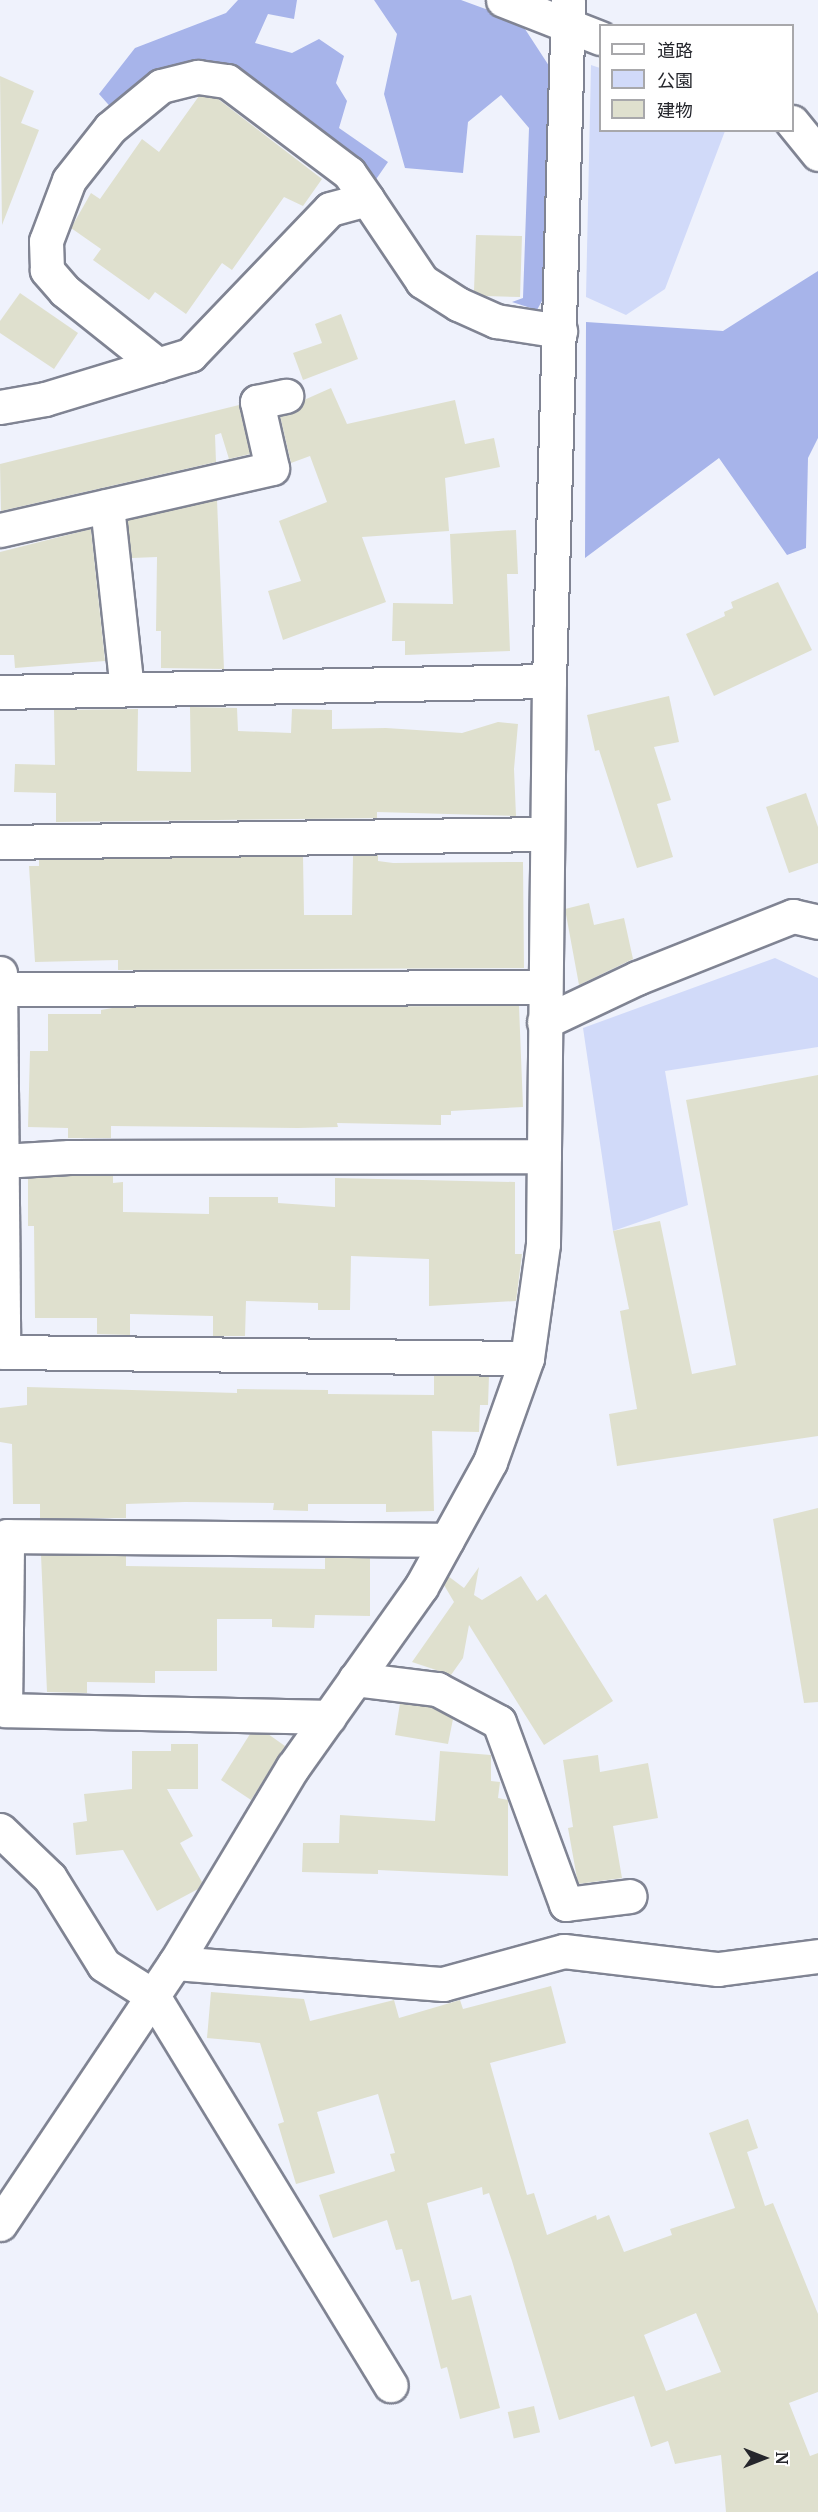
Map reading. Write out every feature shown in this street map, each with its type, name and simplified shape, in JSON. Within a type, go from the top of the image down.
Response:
[{"type":"street","points":[[503,0],[567,14],[599,37]]},
{"type":"street","points":[[0,2224],[175,1964],[293,1767],[421,1587],[490,1462],[527,1359],[543,1244],[546,834],[567,14]]},
{"type":"street","points":[[158,365],[65,291],[47,270],[46,241],[69,180],[110,128],[160,86],[198,77],[227,81],[349,173],[422,281],[458,304],[496,321],[560,332]]},
{"type":"street","points":[[794,124],[818,154]]},
{"type":"street","points":[[0,406],[45,399],[190,355],[330,209],[367,199]]},
{"type":"street","points":[[0,530],[272,468],[257,402],[286,396]]},
{"type":"street","points":[[107,506],[126,689]]},
{"type":"street","points":[[0,692],[549,681]]},
{"type":"street","points":[[0,842],[546,834]]},
{"type":"street","points":[[544,1022],[637,978],[793,916],[818,922]]},
{"type":"street","points":[[0,973],[3,1352],[527,1359]]},
{"type":"street","points":[[0,989],[544,987]]},
{"type":"street","points":[[2,1161],[69,1157],[544,1156]]},
{"type":"street","points":[[329,1717],[5,1710],[7,1536],[447,1540]]},
{"type":"street","points":[[355,1679],[437,1689],[499,1722],[566,1904],[630,1896]]},
{"type":"street","points":[[0,1830],[50,1878],[104,1965],[153,1996],[390,2385]]},
{"type":"street","points":[[175,1964],[443,1984],[564,1951],[718,1968],[818,1956]]},
{"type":"green space","points":[[591,65],[599,68],[599,132],[725,132],[665,289],[626,315],[586,297]]},
{"type":"green space","points":[[775,958],[818,978],[818,1047],[665,1071],[688,1205],[613,1231],[583,1028]]},
{"type":"shaded area","points":[[238,0],[297,0],[294,19],[268,14],[255,43],[292,53],[319,39],[344,56],[336,83],[347,101],[339,128],[388,162],[370,188],[349,173],[318,126],[227,65],[159,68],[115,112],[99,94],[135,48],[226,13]]},
{"type":"shaded area","points":[[374,0],[461,0],[491,11],[525,29],[553,72],[543,299],[537,310],[512,302],[523,298],[529,128],[501,95],[468,122],[463,173],[405,168],[384,94],[397,34]]},
{"type":"shaded area","points":[[818,271],[818,438],[808,458],[806,548],[787,555],[719,458],[585,558],[586,322],[723,331]]},
{"type":"building","points":[[0,76],[34,91],[21,123],[39,130],[2,225]]},
{"type":"building","points":[[199,96],[218,99],[322,179],[303,206],[284,197],[232,270],[222,263],[186,314],[155,292],[149,300],[93,260],[101,249],[71,228],[91,193],[100,199],[142,139],[159,152]]},
{"type":"building","points":[[476,235],[522,236],[520,297],[485,296],[474,291]]},
{"type":"building","points":[[20,293],[78,333],[54,369],[0,333],[0,321]]},
{"type":"building","points":[[341,314],[358,359],[303,380],[293,353],[322,343],[315,324]]},
{"type":"building","points":[[331,388],[347,424],[455,400],[465,444],[494,438],[500,467],[445,478],[449,531],[362,537],[386,602],[283,640],[268,591],[301,581],[279,521],[327,502],[310,456],[291,463],[280,416],[298,410],[304,400]]},
{"type":"building","points":[[239,405],[250,454],[229,459],[221,433],[215,435],[216,462],[1,511],[0,464]]},
{"type":"building","points":[[217,500],[224,669],[161,668],[161,631],[156,631],[157,557],[132,558],[127,520]]},
{"type":"building","points":[[91,529],[105,661],[15,668],[14,655],[0,655],[0,552]]},
{"type":"building","points":[[516,530],[518,574],[507,574],[510,651],[405,655],[405,641],[392,641],[393,603],[453,604],[450,534]]},
{"type":"building","points":[[778,582],[812,650],[714,696],[686,634],[725,616],[724,612],[733,608],[731,602]]},
{"type":"building","points":[[669,696],[679,742],[654,747],[671,800],[657,804],[673,857],[637,868],[599,750],[595,751],[587,715]]},
{"type":"building","points":[[190,707],[237,708],[238,731],[291,733],[292,709],[332,710],[332,729],[386,728],[462,733],[498,722],[518,724],[514,769],[516,816],[377,812],[377,818],[56,822],[56,793],[14,792],[15,764],[55,765],[54,710],[138,709],[137,771],[191,772]]},
{"type":"building","points":[[806,793],[818,827],[818,863],[789,873],[766,807]]},
{"type":"building","points":[[378,855],[378,861],[393,863],[523,862],[524,968],[118,970],[118,960],[35,962],[29,866],[39,866],[39,860],[303,856],[304,915],[352,915],[353,856]]},
{"type":"building","points":[[589,903],[594,925],[624,918],[633,959],[579,985],[565,909]]},
{"type":"building","points":[[519,1006],[523,1107],[451,1111],[451,1115],[441,1115],[441,1125],[337,1123],[338,1127],[298,1128],[111,1126],[111,1138],[68,1138],[68,1128],[28,1127],[30,1051],[48,1051],[48,1014],[101,1014],[101,1010],[118,1007]]},
{"type":"building","points":[[818,1075],[818,1436],[617,1466],[609,1414],[637,1409],[620,1311],[629,1309],[613,1231],[660,1221],[692,1374],[736,1365],[686,1100]]},
{"type":"building","points":[[113,1176],[113,1183],[123,1182],[123,1212],[209,1214],[209,1197],[278,1197],[278,1203],[335,1207],[335,1178],[515,1182],[515,1254],[522,1254],[516,1301],[429,1306],[429,1259],[351,1256],[350,1310],[318,1310],[318,1303],[246,1301],[245,1336],[213,1336],[213,1316],[130,1314],[130,1335],[97,1334],[97,1318],[35,1318],[34,1226],[28,1226],[28,1178]]},
{"type":"building","points":[[434,1376],[489,1376],[488,1405],[480,1405],[479,1432],[432,1431],[434,1511],[386,1512],[386,1504],[308,1504],[308,1511],[273,1510],[274,1503],[185,1502],[126,1504],[126,1518],[40,1518],[40,1504],[13,1504],[12,1444],[0,1442],[0,1408],[27,1405],[27,1387],[237,1393],[237,1389],[328,1390],[328,1394],[434,1395]]},
{"type":"building","points":[[818,1508],[818,1702],[804,1703],[773,1519]]},
{"type":"building","points":[[41,1555],[126,1556],[126,1566],[325,1569],[325,1558],[370,1558],[370,1616],[315,1615],[314,1628],[272,1627],[272,1619],[217,1619],[217,1671],[155,1671],[155,1683],[87,1682],[87,1693],[47,1692]]},
{"type":"building","points":[[479,1567],[474,1595],[482,1600],[521,1576],[537,1601],[546,1594],[613,1701],[544,1745],[469,1625],[463,1658],[451,1675],[412,1662],[454,1602],[444,1585],[448,1576],[464,1588]]},
{"type":"building","points":[[400,1703],[431,1707],[453,1719],[448,1744],[395,1735]]},
{"type":"building","points":[[250,1734],[268,1734],[285,1746],[251,1800],[221,1780]]},
{"type":"building","points":[[171,1744],[198,1744],[198,1789],[167,1789],[193,1836],[180,1843],[202,1882],[198,1889],[157,1911],[123,1850],[76,1855],[73,1823],[87,1821],[84,1794],[132,1789],[132,1751],[171,1751]]},
{"type":"building","points":[[440,1751],[491,1755],[491,1781],[500,1782],[498,1798],[508,1800],[508,1876],[378,1870],[378,1874],[302,1872],[303,1843],[339,1843],[340,1815],[435,1821]]},
{"type":"building","points":[[598,1755],[600,1772],[648,1763],[658,1818],[613,1826],[622,1878],[578,1884],[568,1828],[573,1827],[563,1760]]},
{"type":"building","points":[[551,1986],[566,2043],[490,2063],[527,2195],[534,2193],[547,2235],[596,2215],[597,2220],[609,2215],[624,2252],[672,2235],[670,2229],[735,2208],[709,2133],[748,2119],[758,2148],[747,2152],[765,2206],[773,2203],[818,2314],[818,2392],[789,2403],[810,2456],[818,2453],[818,2512],[726,2512],[721,2455],[675,2464],[668,2441],[651,2447],[634,2396],[559,2420],[512,2261],[489,2193],[483,2195],[482,2187],[427,2203],[452,2300],[471,2295],[500,2408],[460,2419],[447,2367],[441,2369],[419,2280],[411,2282],[402,2249],[396,2250],[387,2220],[333,2238],[319,2195],[395,2171],[390,2154],[395,2153],[378,2094],[317,2112],[335,2173],[296,2184],[278,2124],[284,2122],[260,2043],[207,2038],[211,1992],[304,1999],[310,2021],[394,2000],[399,2018],[460,2000],[463,2009]],"holes":[[[696,2313],[721,2372],[666,2391],[644,2335]]]},
{"type":"building","points":[[534,2406],[540,2432],[514,2438],[508,2412]]}]
